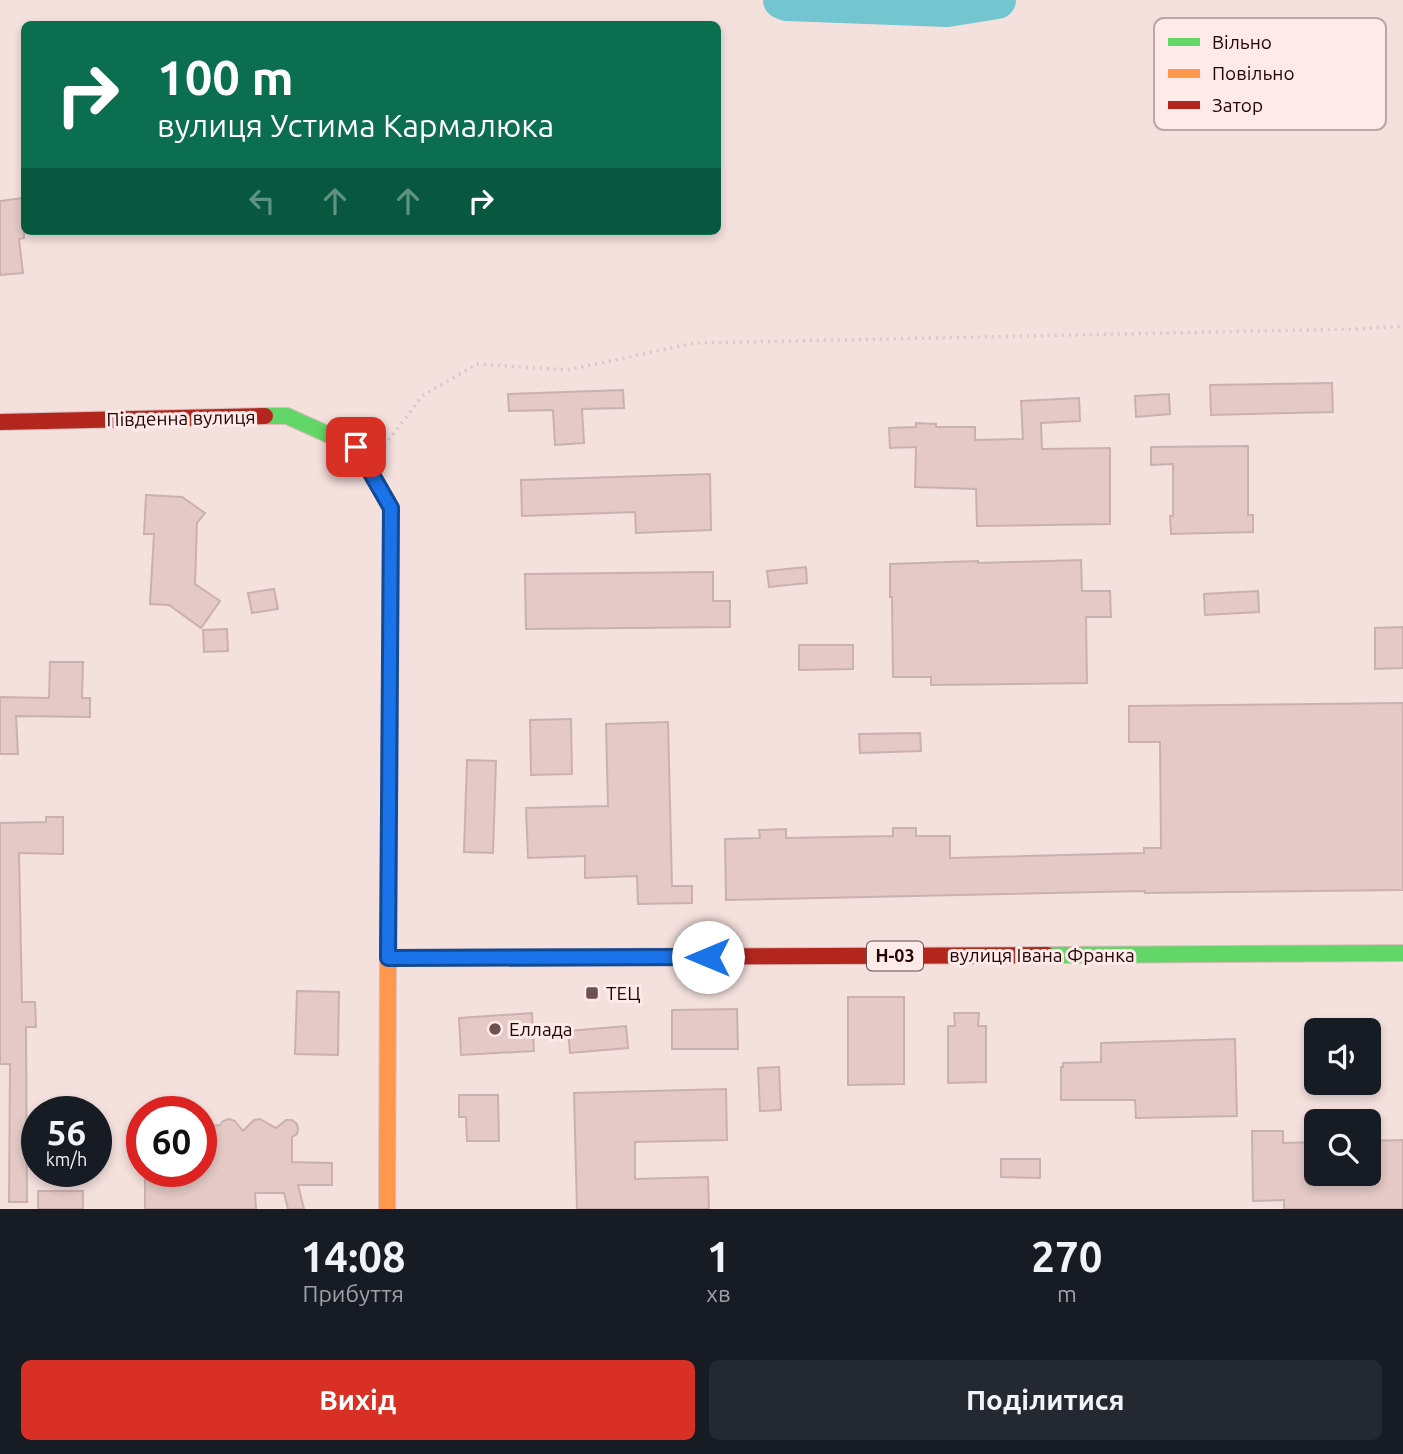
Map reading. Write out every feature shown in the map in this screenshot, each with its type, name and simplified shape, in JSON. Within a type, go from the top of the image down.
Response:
[{"type":"main road","name":"Південна вулиця","points":[[0,422],[287,416],[356,447]]},
{"type":"main road","points":[[356,447],[391,508],[387,1209]]},
{"type":"main road","name":"вулиця Івана Франка","points":[[388,958],[1403,953]]},
{"type":"path","points":[[356,447],[388,441],[422,396],[477,364],[567,370],[695,343],[1329,330],[1403,326]]},
{"type":"building","points":[[21,198],[21,235],[24,235],[24,238],[19,239],[23,273],[0,275],[0,201]]},
{"type":"building","points":[[1332,383],[1333,412],[1211,415],[1210,385]]},
{"type":"building","points":[[623,390],[624,408],[582,409],[584,443],[555,445],[553,410],[509,411],[508,394]]},
{"type":"building","points":[[1169,394],[1170,414],[1136,417],[1135,396]]},
{"type":"building","points":[[1079,398],[1080,421],[1041,423],[1042,449],[1110,448],[1110,524],[977,526],[976,489],[915,487],[916,447],[890,448],[889,428],[916,427],[916,423],[936,424],[936,427],[975,427],[975,440],[1023,439],[1021,401]]},
{"type":"building","points":[[1248,446],[1248,515],[1253,515],[1253,532],[1171,534],[1173,464],[1151,465],[1151,447]]},
{"type":"building","points":[[710,474],[711,530],[636,533],[635,512],[522,516],[521,480]]},
{"type":"building","points":[[146,495],[182,497],[205,513],[197,523],[195,584],[220,601],[201,628],[169,605],[150,604],[154,534],[144,534]]},
{"type":"building","points":[[1081,560],[1082,591],[1110,591],[1111,617],[1086,617],[1087,683],[931,685],[931,677],[893,677],[890,564]]},
{"type":"building","points":[[806,567],[807,583],[769,587],[767,571]]},
{"type":"building","points":[[713,572],[713,601],[730,601],[730,627],[526,629],[525,574]]},
{"type":"building","points":[[274,589],[278,609],[252,613],[248,593]]},
{"type":"building","points":[[1258,591],[1259,612],[1205,615],[1204,594]]},
{"type":"building","points":[[1403,627],[1403,668],[1375,669],[1375,628]]},
{"type":"building","points":[[227,629],[228,651],[204,652],[203,630]]},
{"type":"building","points":[[799,645],[853,645],[853,669],[799,670]]},
{"type":"building","points":[[50,662],[83,662],[82,698],[90,698],[90,717],[16,716],[18,754],[0,754],[0,697],[49,698]]},
{"type":"building","points":[[1403,703],[1403,890],[1145,891],[726,900],[725,839],[760,838],[759,830],[786,829],[786,838],[893,836],[893,828],[916,828],[916,836],[950,836],[950,858],[1144,853],[1144,848],[1161,848],[1160,742],[1129,742],[1129,706]]},
{"type":"building","points":[[571,719],[572,774],[531,775],[530,720]]},
{"type":"building","points":[[668,722],[672,886],[692,886],[692,903],[638,904],[637,876],[585,878],[585,856],[528,858],[526,808],[608,806],[606,724]]},
{"type":"building","points":[[920,733],[921,751],[860,753],[859,734]]},
{"type":"building","points":[[467,760],[496,761],[493,853],[464,852]]},
{"type":"building","points":[[46,817],[63,817],[63,854],[19,853],[22,1002],[35,1002],[36,1027],[26,1027],[26,1096],[21,1096],[21,1187],[27,1187],[27,1202],[9,1202],[10,1064],[0,1064],[0,823],[46,822]]},
{"type":"building","points":[[297,991],[339,992],[338,1055],[295,1054]]},
{"type":"building","points":[[848,997],[904,997],[904,1084],[848,1085]]},
{"type":"building","points":[[737,1009],[738,1049],[672,1049],[672,1010]]},
{"type":"building","points":[[532,1013],[534,1051],[461,1055],[459,1018]]},
{"type":"building","points":[[954,1013],[979,1013],[978,1026],[986,1026],[986,1082],[948,1083],[948,1026],[955,1026]]},
{"type":"building","points":[[626,1026],[628,1048],[570,1053],[568,1031]]},
{"type":"building","points":[[1235,1039],[1237,1116],[1136,1118],[1135,1100],[1061,1100],[1063,1063],[1101,1062],[1101,1043]]},
{"type":"building","points":[[779,1067],[781,1110],[760,1111],[758,1068]]},
{"type":"building","points":[[726,1089],[727,1140],[635,1142],[635,1179],[708,1177],[709,1209],[577,1209],[574,1093]]},
{"type":"building","points":[[459,1095],[498,1095],[499,1141],[467,1141],[466,1117],[459,1117]]},
{"type":"building","points":[[260,1119],[276,1128],[286,1120],[292,1120],[298,1129],[297,1134],[292,1137],[292,1162],[332,1163],[332,1185],[298,1185],[304,1209],[288,1209],[284,1193],[255,1193],[256,1209],[145,1209],[145,1187],[217,1187],[217,1125],[223,1121],[235,1121],[243,1131],[254,1120]]},
{"type":"building","points":[[1252,1131],[1283,1131],[1283,1143],[1304,1142],[1304,1186],[1381,1186],[1381,1141],[1403,1140],[1403,1209],[1284,1209],[1284,1200],[1253,1201]]},
{"type":"building","points":[[1001,1159],[1040,1159],[1040,1178],[1001,1177]]},
{"type":"building","points":[[38,1191],[83,1191],[83,1209],[38,1209]]},
{"type":"waterway","points":[[782,0],[947,8],[997,0]]},
{"type":"traffic: fast","points":[[265,416],[287,416],[356,447],[391,508],[390,692]]},
{"type":"traffic: fast","points":[[1047,955],[1403,953]]},
{"type":"traffic: slow","points":[[388,958],[390,692]]},
{"type":"traffic: slow","points":[[387,1209],[388,958],[592,957]]},
{"type":"traffic: jam","points":[[0,422],[265,416]]},
{"type":"traffic: jam","points":[[592,957],[1047,955]]},
{"type":"place","name":"ТЕЦ","points":[[592,993]]},
{"type":"place","name":"Еллада","points":[[495,1029]]},
{"type":"route","points":[[356,447],[391,508],[388,958],[708,957]]}]
